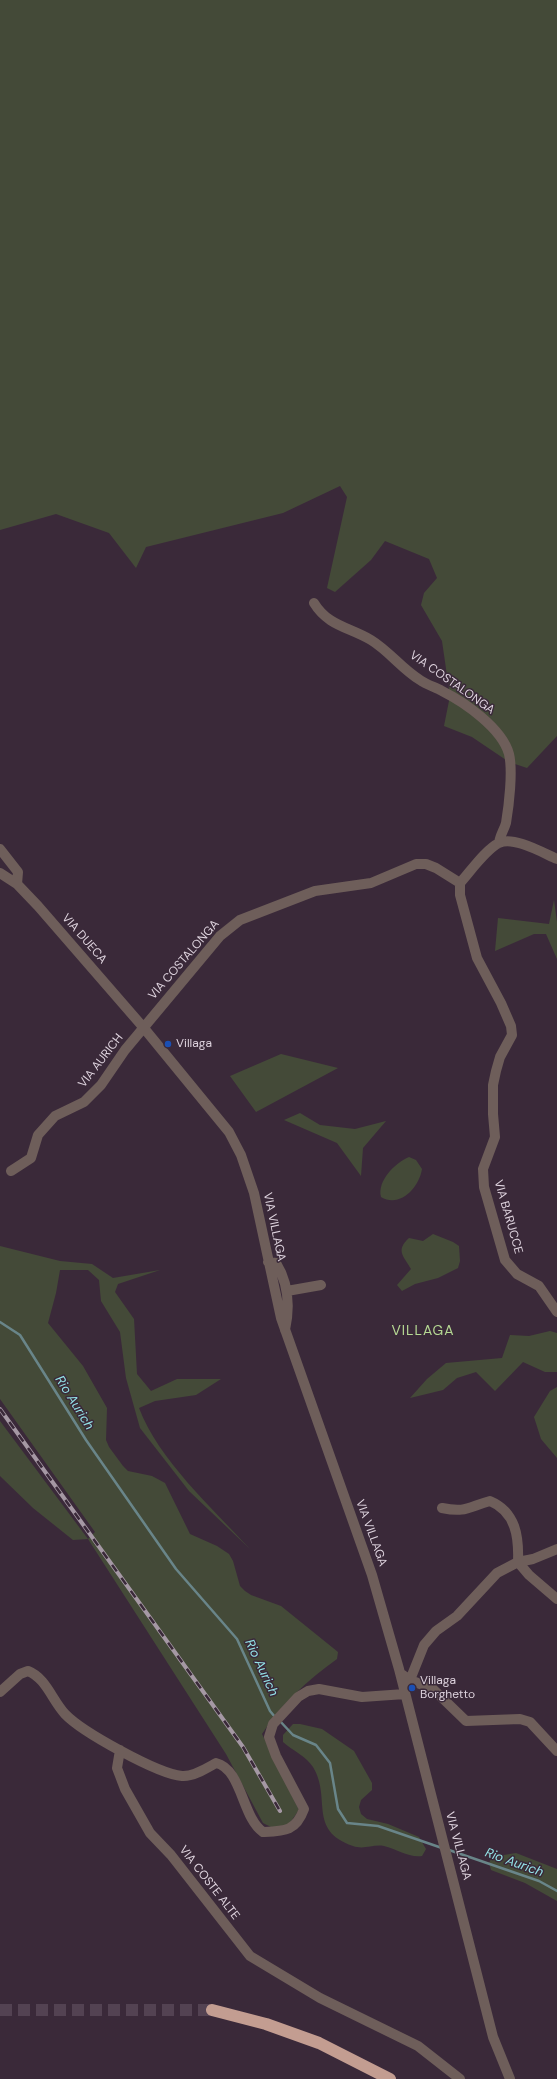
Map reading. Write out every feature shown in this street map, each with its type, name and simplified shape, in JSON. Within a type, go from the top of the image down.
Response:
[{"type":"highway","points":[[212,2010],[266,2024],[319,2042],[390,2079]]},
{"type":"street","name":"VIA COSTALONGA","points":[[144,1027],[220,936],[240,920],[315,891],[370,883],[416,864],[426,864],[436,868],[460,883],[492,848],[499,843],[505,825],[511,794],[509,754],[496,731],[470,708],[443,691],[420,680],[380,646],[355,631],[337,625],[321,614],[314,603]]},
{"type":"street","points":[[499,843],[517,843],[557,859]]},
{"type":"street","points":[[0,849],[18,872],[17,884]]},
{"type":"street","name":"VIA DUECA","points":[[0,873],[17,884],[38,906],[144,1027]]},
{"type":"street","name":"VIA BARUCCE","points":[[460,883],[460,895],[477,958],[511,1026],[512,1035],[500,1058],[496,1071],[493,1107],[495,1137],[483,1169],[484,1187],[505,1260],[517,1274],[539,1286],[557,1312]]},
{"type":"street","name":"VIA AURICH","points":[[11,1171],[31,1158],[38,1135],[56,1116],[84,1102],[101,1085],[144,1027]]},
{"type":"street","name":"VIA VILLAGA","points":[[144,1027],[229,1132],[241,1154],[254,1193],[268,1262],[285,1330],[372,1575],[400,1673],[449,1860],[492,2037],[510,2079]]},
{"type":"street","points":[[268,1262],[276,1264],[282,1272],[288,1291],[289,1313],[285,1330]]},
{"type":"street","points":[[288,1291],[321,1285]]},
{"type":"street","points":[[442,1508],[457,1511],[468,1510],[490,1501],[499,1505],[509,1517],[517,1531],[519,1543],[518,1562],[529,1575],[557,1599]]},
{"type":"street","points":[[410,1680],[424,1646],[436,1631],[457,1616],[497,1573],[518,1562],[532,1559],[557,1549]]},
{"type":"street","points":[[0,1692],[20,1674],[28,1671],[36,1674],[64,1713],[75,1724],[120,1750],[167,1772],[184,1777],[203,1770],[216,1763],[222,1765],[234,1780],[252,1822],[263,1832],[277,1832],[294,1827],[300,1820],[304,1809],[276,1756],[269,1737],[273,1724],[298,1697],[308,1691],[319,1689],[362,1697],[405,1694]]},
{"type":"street","points":[[400,1673],[410,1680],[433,1689],[466,1722],[520,1719],[530,1722],[557,1751]]},
{"type":"street","name":"VIA COSTE ALTE","points":[[120,1750],[118,1768],[125,1789],[150,1833],[171,1855],[250,1956],[320,1998],[418,2046],[460,2079]]},
{"type":"green space","points":[[0,0],[557,0],[557,736],[527,768],[509,762],[472,737],[444,726],[450,696],[442,641],[421,605],[424,593],[437,578],[429,559],[385,541],[371,560],[335,592],[327,588],[347,497],[340,486],[283,513],[146,547],[136,568],[109,533],[56,514],[0,530]]},
{"type":"green space","points":[[554,900],[557,922],[557,959],[546,934],[534,934],[495,951],[498,918],[549,924]]},
{"type":"green space","points":[[281,1054],[338,1068],[256,1112],[230,1076]]},
{"type":"green space","points":[[300,1113],[320,1125],[355,1129],[386,1121],[363,1148],[361,1176],[337,1143],[284,1120]]},
{"type":"green space","points":[[409,1157],[416,1160],[422,1169],[413,1189],[402,1198],[395,1200],[388,1200],[381,1197],[380,1191],[384,1179],[388,1173]]},
{"type":"green space","points":[[433,1234],[459,1246],[460,1261],[458,1268],[438,1278],[415,1284],[402,1291],[397,1285],[411,1269],[402,1254],[402,1246],[409,1238],[423,1241]]},
{"type":"green space","points":[[0,1246],[60,1261],[92,1264],[113,1278],[160,1270],[118,1284],[115,1292],[134,1319],[137,1374],[151,1391],[177,1379],[221,1379],[196,1395],[155,1401],[139,1408],[159,1446],[173,1464],[188,1483],[250,1549],[189,1491],[140,1428],[126,1378],[120,1332],[101,1301],[99,1280],[88,1270],[60,1270],[48,1323],[83,1366],[107,1408],[106,1440],[109,1447],[128,1471],[152,1476],[165,1483],[190,1534],[217,1546],[229,1554],[233,1561],[240,1586],[245,1591],[251,1595],[281,1606],[338,1652],[337,1659],[316,1675],[286,1703],[262,1734],[299,1810],[289,1824],[273,1828],[263,1823],[226,1754],[88,1539],[95,1532],[0,1399]]},
{"type":"green space","points":[[550,1331],[557,1333],[557,1372],[545,1372],[523,1362],[495,1391],[476,1372],[457,1378],[443,1390],[410,1398],[427,1379],[446,1363],[502,1358],[510,1335],[529,1336]]},
{"type":"green space","points":[[557,1387],[557,1458],[541,1439],[534,1417],[550,1391]]},
{"type":"green space","points":[[0,1421],[88,1539],[73,1540],[33,1508],[0,1476]]},
{"type":"green space","points":[[293,1724],[322,1729],[354,1751],[372,1783],[372,1790],[361,1800],[359,1807],[361,1814],[367,1819],[388,1824],[419,1837],[426,1849],[422,1856],[408,1855],[384,1846],[353,1846],[339,1839],[330,1831],[325,1822],[321,1790],[313,1767],[303,1757],[283,1742],[283,1735]]},
{"type":"green space","points":[[516,1853],[557,1869],[557,1901],[525,1883],[491,1870],[489,1863],[492,1857]]},
{"type":"waterway","name":"Rio Aurich","points":[[0,1322],[20,1335],[86,1440],[176,1569],[237,1639],[270,1711],[275,1717]]},
{"type":"waterway","name":"Rio Aurich","points":[[279,1720],[293,1735],[316,1745],[330,1763],[338,1809],[347,1823],[378,1826],[442,1848]]},
{"type":"waterway","name":"Rio Aurich","points":[[449,1850],[539,1881],[557,1891]]},
{"type":"tunnel","points":[[0,2010],[212,2010]]},
{"type":"railway","points":[[0,1409],[243,1747],[280,1811]]},
{"type":"place","name":"Villaga","points":[[168,1044]]},
{"type":"place","name":"Villaga Borghetto","points":[[412,1688]]},
{"type":"district","name":"VILLAGA","points":[[423,1331]]}]
